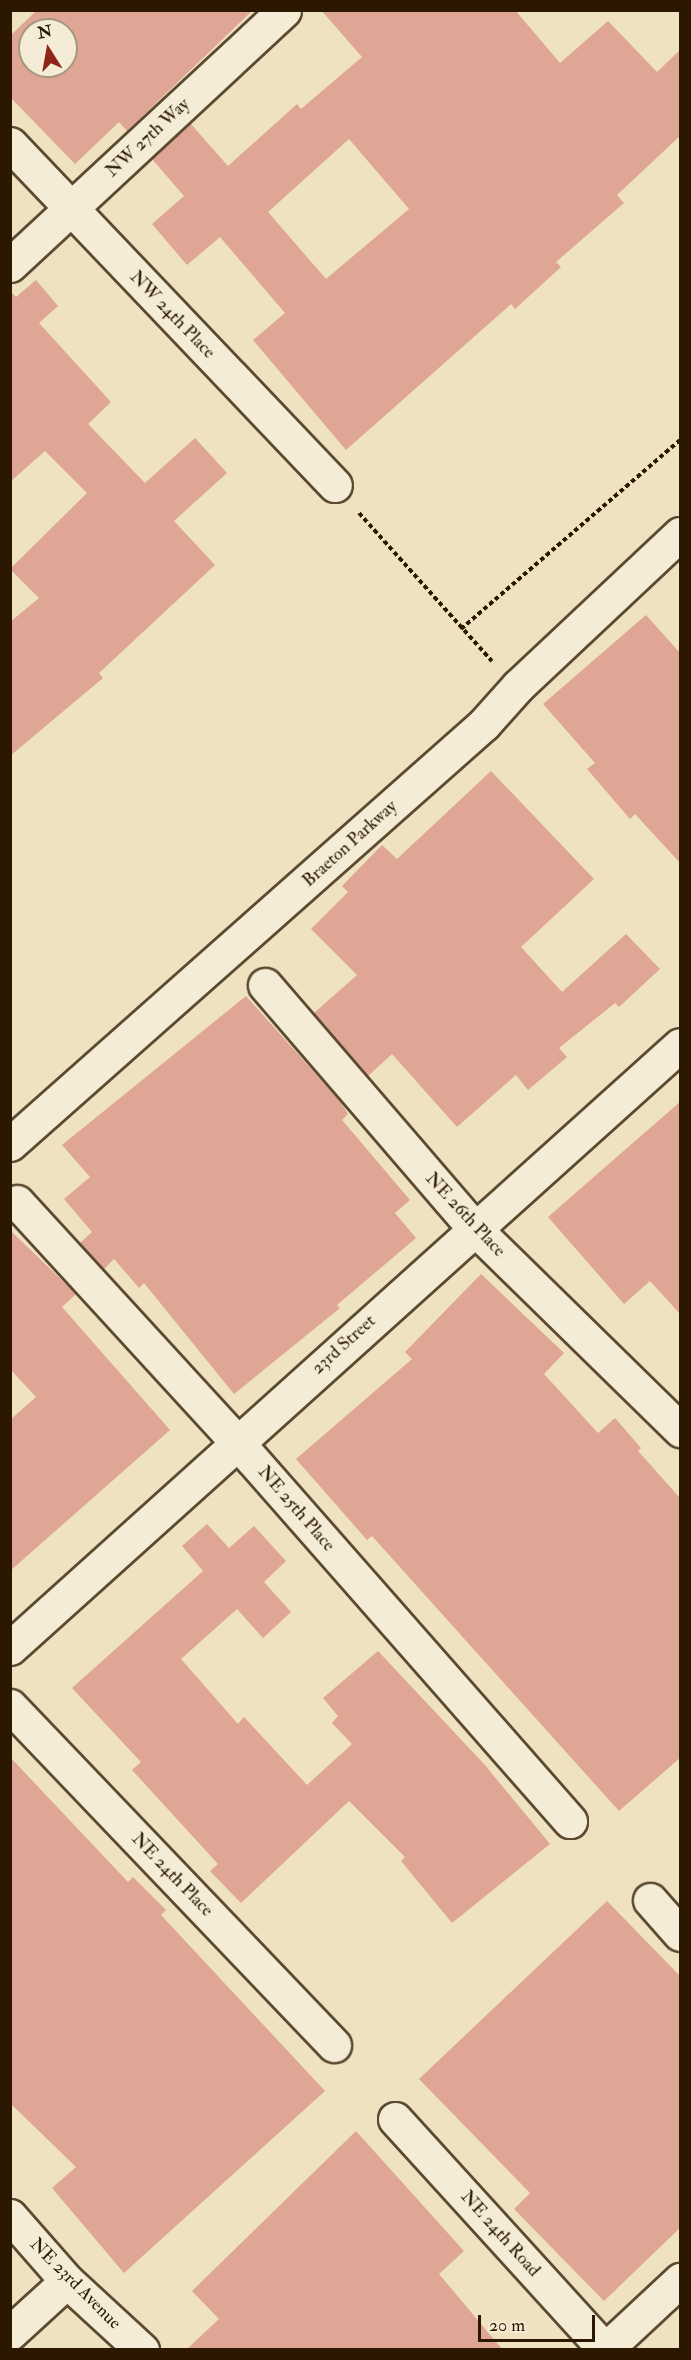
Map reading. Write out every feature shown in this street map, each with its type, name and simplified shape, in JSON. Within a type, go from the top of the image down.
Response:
[{"type":"street","name":"NW 27th Way","points":[[10,265],[284,10]]},
{"type":"street","name":"NW 24th Place","points":[[10,144],[335,485]]},
{"type":"street","name":"Braeton Parkway","points":[[10,1144],[484,724],[518,686],[681,534]]},
{"type":"street","name":"NE 26th Place","points":[[265,985],[474,1228],[681,1430]]},
{"type":"street","name":"23rd Street","points":[[10,1648],[236,1441],[681,1045]]},
{"type":"street","name":"NE 25th Place","points":[[17,1202],[236,1441],[570,1821]]},
{"type":"street","name":"NE 24th Place","points":[[10,1706],[333,2045]]},
{"type":"street","points":[[650,1900],[681,1934]]},
{"type":"street","name":"NE 24th Road","points":[[395,2119],[605,2349]]},
{"type":"street","name":"NE 23rd Avenue","points":[[10,2216],[67,2281],[142,2349]]},
{"type":"street","points":[[605,2349],[681,2280]]},
{"type":"street","points":[[10,2333],[67,2281]]},
{"type":"path","points":[[461,629],[681,440]]},
{"type":"path","points":[[335,485],[461,629],[518,686]]},
{"type":"building","points":[[37,10],[253,10],[127,131],[119,122],[75,164],[10,97],[10,36],[18,28],[18,78],[78,78],[78,18],[29,18]]},
{"type":"building","points":[[321,10],[515,10],[560,63],[608,21],[657,72],[681,49],[681,135],[617,195],[624,203],[556,262],[561,267],[515,309],[511,304],[346,450],[253,340],[285,313],[220,237],[187,265],[152,224],[184,196],[152,159],[190,123],[228,166],[297,104],[301,109],[362,57]],"holes":[[[349,139],[409,209],[326,279],[268,212]]]},
{"type":"building","points":[[36,280],[58,306],[39,323],[111,402],[88,424],[145,483],[195,438],[227,473],[174,521],[215,565],[99,673],[103,678],[10,756],[10,622],[39,598],[10,569],[87,493],[45,451],[10,482],[10,291],[16,297]]},
{"type":"building","points":[[646,615],[681,654],[681,864],[635,814],[630,819],[587,769],[595,763],[543,704]]},
{"type":"building","points":[[491,771],[594,879],[521,947],[562,992],[626,934],[660,969],[619,1007],[615,1003],[559,1048],[567,1057],[528,1090],[516,1075],[457,1127],[392,1054],[368,1076],[314,1013],[357,975],[311,929],[348,892],[342,886],[382,845],[397,859]]},
{"type":"building","points":[[246,996],[340,1101],[348,1114],[342,1120],[410,1200],[395,1213],[416,1238],[337,1305],[340,1308],[234,1394],[144,1283],[139,1288],[114,1259],[104,1269],[80,1243],[92,1232],[64,1199],[90,1177],[62,1145]]},
{"type":"building","points":[[681,1101],[681,1315],[650,1281],[624,1304],[548,1217]]},
{"type":"building","points":[[10,1230],[76,1294],[62,1307],[170,1430],[10,1571],[10,1420],[36,1397],[10,1369]]},
{"type":"building","points":[[481,1274],[564,1353],[544,1374],[598,1433],[615,1418],[641,1448],[638,1451],[681,1499],[681,1757],[619,1811],[372,1536],[367,1540],[296,1459],[412,1359],[405,1352]]},
{"type":"building","points":[[207,1524],[229,1548],[254,1526],[286,1561],[264,1582],[291,1612],[263,1638],[237,1609],[181,1659],[238,1724],[244,1717],[307,1785],[352,1744],[332,1723],[338,1716],[323,1698],[378,1651],[484,1764],[550,1844],[452,1923],[401,1861],[405,1857],[349,1801],[241,1903],[210,1871],[218,1864],[132,1770],[141,1762],[72,1688],[203,1571],[182,1546]]},
{"type":"building","points":[[10,1757],[128,1882],[133,1877],[166,1910],[161,1915],[325,2091],[124,2273],[52,2188],[76,2167],[10,2103]]},
{"type":"building","points":[[607,1901],[681,1977],[681,2227],[604,2301],[514,2209],[530,2193],[419,2079]]},
{"type":"building","points":[[356,2131],[464,2251],[439,2274],[502,2349],[187,2349],[219,2319],[192,2291]]}]
